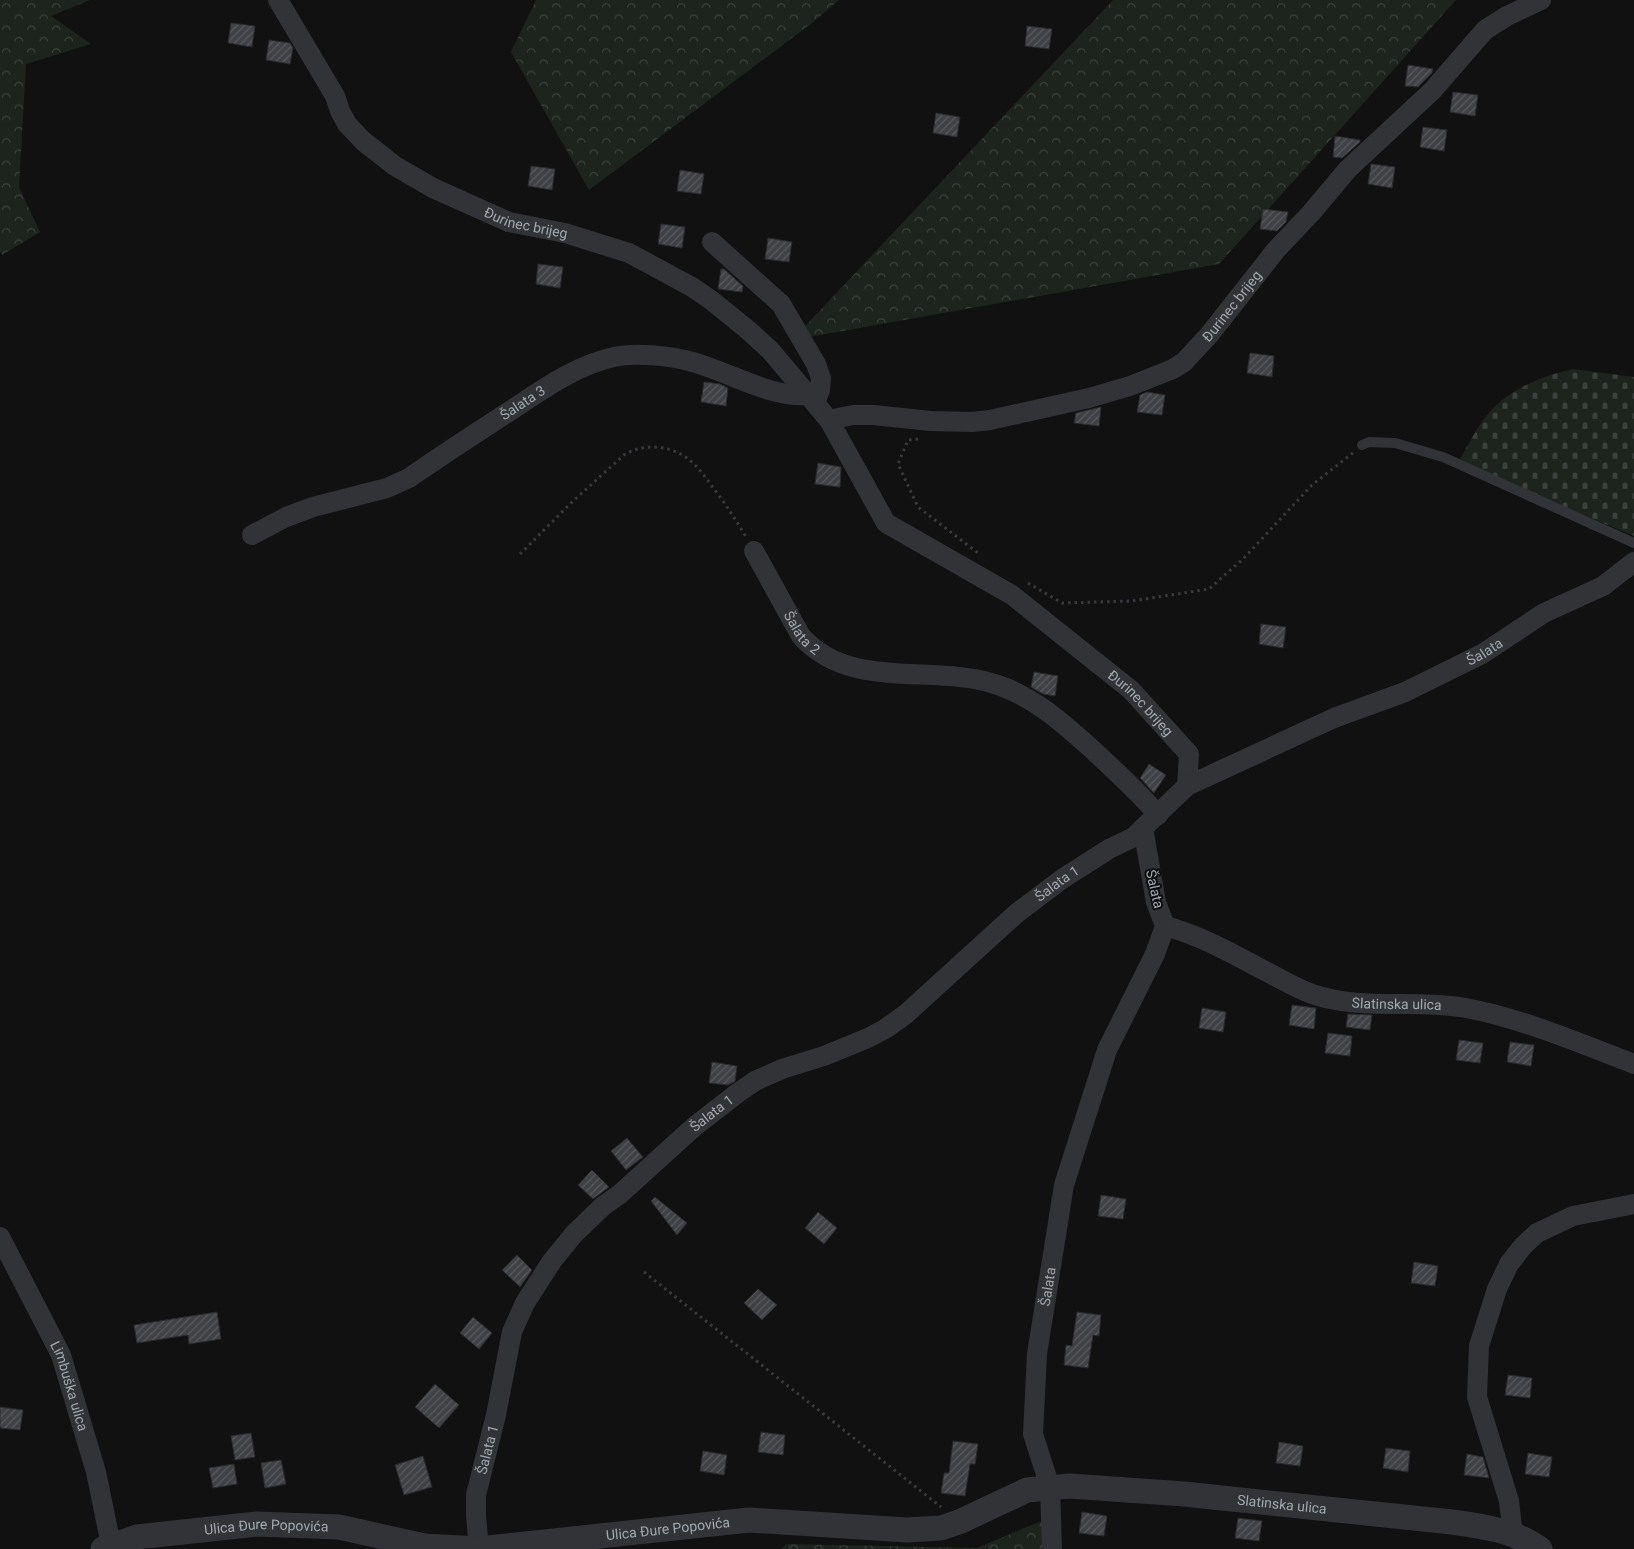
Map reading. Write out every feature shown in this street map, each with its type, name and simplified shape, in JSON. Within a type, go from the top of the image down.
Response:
[{"type":"street","name":"Đurinec brijeg","points":[[278,0],[335,96],[340,111],[348,124],[363,141],[394,166],[433,188],[509,222],[565,233],[628,253],[692,287],[748,330],[781,362],[829,420],[886,523],[1012,594],[1130,690],[1189,754],[1187,786]]},
{"type":"street","name":"Đurinec brijeg","points":[[829,420],[853,415],[873,414],[931,421],[972,422],[990,420],[1089,398],[1145,381],[1173,369],[1184,362],[1209,335],[1270,258],[1348,169],[1432,91],[1485,30],[1507,16],[1541,0]]},
{"type":"street","points":[[712,242],[781,304],[816,364],[821,378],[820,390],[812,399]]},
{"type":"street","name":"Šalata 3","points":[[252,535],[286,517],[313,507],[387,488],[409,478],[541,391],[584,367],[616,356],[656,356],[690,361],[776,392],[812,399]]},
{"type":"street","name":"Šalata 2","points":[[754,551],[801,636],[819,653],[840,664],[868,670],[971,678],[1011,689],[1051,713],[1139,792],[1158,815]]},
{"type":"street","name":"Šalata","points":[[1052,1549],[1050,1487],[1033,1434],[1037,1354],[1064,1185],[1107,1050],[1155,954],[1165,926],[1156,902],[1143,828],[1187,786],[1334,718],[1404,692],[1482,654],[1544,613],[1602,586],[1634,562]]},
{"type":"street","name":"Šalata 1","points":[[479,1549],[476,1495],[496,1416],[512,1332],[525,1303],[552,1261],[574,1234],[603,1206],[620,1194],[695,1126],[739,1092],[755,1081],[782,1069],[824,1056],[886,1029],[906,1014],[1017,913],[1062,879],[1109,849],[1134,837],[1143,828]]},
{"type":"street","name":"Slatinska ulica","points":[[1165,926],[1210,942],[1311,994],[1360,1004],[1466,1008],[1532,1025],[1634,1064]]},
{"type":"street","points":[[1513,1536],[1509,1501],[1477,1397],[1479,1346],[1497,1289],[1509,1264],[1536,1233],[1573,1216],[1634,1204]]},
{"type":"street","name":"Limbuška ulica","points":[[0,1237],[61,1355],[96,1472],[107,1547]]},
{"type":"street","name":"Slatinska ulica","points":[[1050,1487],[1070,1486],[1184,1494],[1484,1526],[1533,1544],[1540,1549]]},
{"type":"street","name":"Ulica Đure Popovića","points":[[107,1547],[137,1537],[257,1524],[339,1527],[424,1546],[479,1549],[749,1520],[907,1530],[941,1528],[959,1522],[1027,1490],[1050,1487]]},
{"type":"lane","points":[[1362,445],[1369,442],[1395,443],[1443,457],[1634,543]]},
{"type":"path","points":[[926,439],[908,440],[898,464],[918,507],[983,557]]},
{"type":"path","points":[[1022,580],[1062,603],[1132,601],[1209,589],[1244,558],[1312,486],[1362,445]]},
{"type":"path","points":[[520,554],[572,502],[624,455],[636,450],[655,447],[666,447],[694,464],[733,514],[754,551]]},
{"type":"path","points":[[644,1272],[959,1522]]},
{"type":"green space","points":[[0,0],[90,0],[51,16],[91,44],[26,64],[19,187],[40,232],[2,255],[0,252]]},
{"type":"green space","points":[[536,0],[839,0],[812,23],[589,190],[511,52]]},
{"type":"green space","points":[[1113,0],[1456,0],[1219,264],[792,340]]},
{"type":"green space","points":[[1573,369],[1634,377],[1634,536],[1458,462],[1480,424],[1502,400],[1524,386],[1548,376]]},
{"type":"green space","points":[[1046,1519],[1047,1549],[781,1549],[787,1544],[977,1548]]},
{"type":"building","points":[[231,23],[255,26],[252,47],[228,43]]},
{"type":"building","points":[[1027,26],[1052,29],[1049,49],[1025,46]]},
{"type":"building","points":[[269,40],[290,43],[293,48],[290,64],[266,60]]},
{"type":"building","points":[[1408,65],[1433,69],[1432,73],[1418,87],[1405,86]]},
{"type":"building","points":[[1453,92],[1478,95],[1475,116],[1450,112]]},
{"type":"building","points":[[936,113],[960,117],[957,137],[933,133]]},
{"type":"building","points":[[1423,127],[1447,130],[1444,151],[1420,147]]},
{"type":"building","points":[[1335,136],[1360,140],[1360,142],[1342,158],[1333,157]]},
{"type":"building","points":[[1371,164],[1395,167],[1392,188],[1368,184]]},
{"type":"building","points":[[531,166],[555,169],[552,190],[528,186]]},
{"type":"building","points":[[680,170],[704,174],[701,194],[677,191]]},
{"type":"building","points":[[1263,209],[1288,212],[1286,222],[1277,231],[1260,229]]},
{"type":"building","points":[[661,224],[685,227],[682,248],[658,244]]},
{"type":"building","points":[[768,238],[792,242],[789,262],[765,259]]},
{"type":"building","points":[[538,264],[563,267],[560,288],[536,284]]},
{"type":"building","points":[[721,269],[724,269],[743,286],[742,292],[718,289]]},
{"type":"building","points":[[1250,353],[1274,356],[1272,377],[1247,373]]},
{"type":"building","points":[[704,382],[720,384],[728,388],[726,406],[701,402]]},
{"type":"building","points":[[1147,392],[1165,395],[1162,415],[1137,412],[1140,395]]},
{"type":"building","points":[[1101,407],[1099,426],[1074,423],[1076,413]]},
{"type":"building","points":[[818,463],[841,467],[840,487],[815,484]]},
{"type":"building","points":[[1261,624],[1286,627],[1283,648],[1259,644]]},
{"type":"building","points":[[1034,672],[1058,676],[1055,696],[1043,694],[1031,687]]},
{"type":"building","points":[[1149,764],[1166,775],[1154,793],[1140,778]]},
{"type":"building","points":[[1292,1005],[1316,1008],[1314,1029],[1289,1025]]},
{"type":"building","points":[[1202,1008],[1226,1012],[1223,1032],[1199,1028]]},
{"type":"building","points":[[1348,1014],[1372,1015],[1370,1030],[1346,1027]]},
{"type":"building","points":[[1328,1033],[1352,1036],[1350,1056],[1325,1053]]},
{"type":"building","points":[[1459,1040],[1483,1043],[1480,1063],[1456,1060]]},
{"type":"building","points":[[1510,1042],[1534,1045],[1531,1066],[1507,1062]]},
{"type":"building","points":[[712,1062],[737,1066],[735,1081],[728,1085],[709,1083]]},
{"type":"building","points":[[627,1138],[643,1157],[626,1170],[611,1151]]},
{"type":"building","points":[[592,1170],[609,1187],[593,1199],[578,1185]]},
{"type":"building","points":[[1101,1195],[1126,1199],[1123,1219],[1098,1216]]},
{"type":"building","points":[[655,1197],[687,1223],[677,1235],[651,1201]]},
{"type":"building","points":[[818,1212],[837,1228],[824,1244],[805,1228]]},
{"type":"building","points":[[517,1255],[532,1270],[520,1287],[502,1270]]},
{"type":"building","points":[[1414,1262],[1438,1266],[1435,1286],[1411,1283]]},
{"type":"building","points":[[758,1289],[777,1305],[762,1320],[744,1303]]},
{"type":"building","points":[[217,1312],[221,1339],[189,1344],[188,1335],[137,1343],[134,1325]]},
{"type":"building","points":[[1077,1312],[1101,1315],[1099,1336],[1093,1335],[1088,1368],[1064,1365],[1066,1345],[1072,1346]]},
{"type":"building","points":[[473,1317],[492,1333],[479,1349],[460,1333]]},
{"type":"building","points":[[1508,1375],[1532,1378],[1530,1398],[1505,1395]]},
{"type":"building","points":[[435,1384],[459,1405],[439,1428],[415,1407]]},
{"type":"building","points":[[0,1407],[23,1410],[20,1430],[0,1428]]},
{"type":"building","points":[[761,1432],[785,1435],[783,1455],[758,1452]]},
{"type":"building","points":[[251,1433],[255,1457],[235,1460],[231,1436]]},
{"type":"building","points":[[953,1441],[978,1444],[975,1464],[970,1464],[965,1496],[941,1493],[944,1473],[949,1473]]},
{"type":"building","points":[[1279,1442],[1303,1446],[1300,1466],[1276,1463]]},
{"type":"building","points":[[1386,1448],[1410,1451],[1408,1472],[1383,1468]]},
{"type":"building","points":[[703,1451],[727,1455],[724,1475],[700,1471]]},
{"type":"building","points":[[1528,1453],[1552,1457],[1549,1477],[1525,1474]]},
{"type":"building","points":[[1467,1454],[1483,1457],[1489,1478],[1464,1475]]},
{"type":"building","points":[[423,1456],[432,1487],[404,1495],[395,1465]]},
{"type":"building","points":[[281,1460],[286,1484],[265,1488],[261,1463]]},
{"type":"building","points":[[234,1464],[237,1484],[213,1488],[209,1468]]},
{"type":"building","points":[[1082,1512],[1107,1516],[1104,1536],[1079,1533]]},
{"type":"building","points":[[1238,1518],[1262,1521],[1259,1541],[1235,1538]]}]
